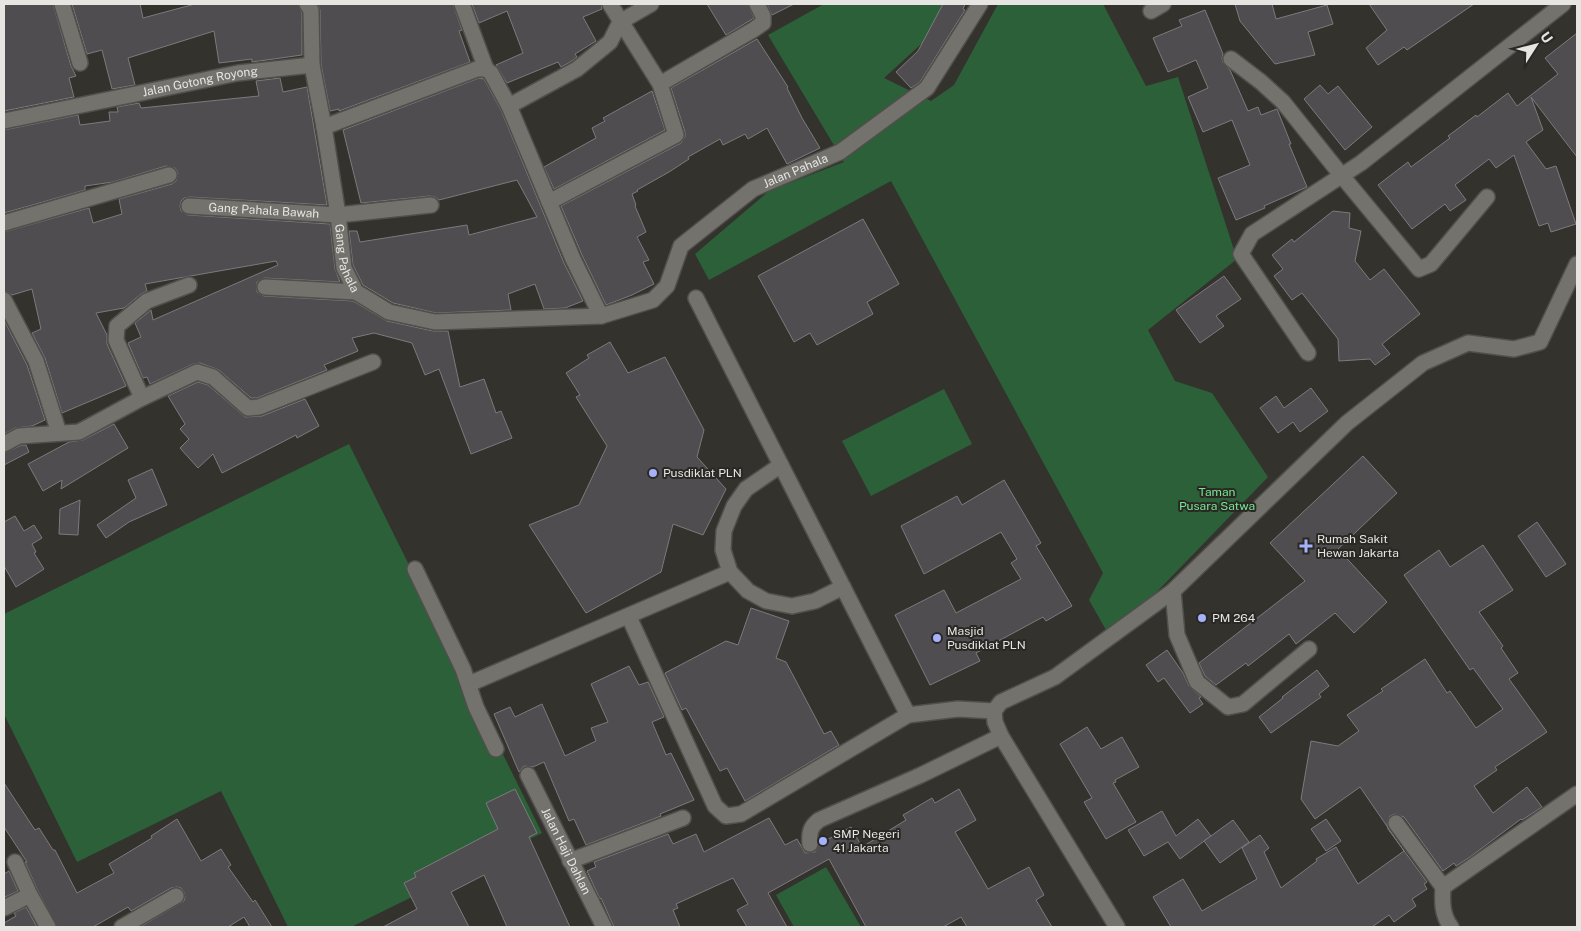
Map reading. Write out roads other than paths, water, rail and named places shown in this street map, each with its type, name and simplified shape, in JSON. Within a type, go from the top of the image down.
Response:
[{"type":"street","points":[[62,4],[80,63]]},
{"type":"street","name":"Gang Pahala","points":[[307,4],[311,10],[312,66],[338,215],[344,268],[356,292],[389,312],[435,322],[601,316]]},
{"type":"street","points":[[462,4],[486,69],[491,73],[509,106],[549,202],[601,316]]},
{"type":"street","points":[[549,202],[676,135],[660,84],[610,4]]},
{"type":"street","points":[[509,106],[577,69],[610,42],[620,22],[651,4]]},
{"type":"street","points":[[660,84],[758,27],[764,19],[757,4]]},
{"type":"street","name":"Jalan Pahala","points":[[601,316],[653,300],[667,286],[681,246],[753,189],[840,152],[927,88],[980,4]]},
{"type":"street","points":[[1308,354],[1241,254],[1252,234],[1342,176],[1563,4]]},
{"type":"street","points":[[1231,59],[1283,102],[1419,269],[1431,264],[1487,197]]},
{"type":"street","name":"Jalan Gotong Royong","points":[[4,121],[238,73],[312,66]]},
{"type":"street","points":[[324,127],[468,72],[486,69]]},
{"type":"street","points":[[4,223],[170,175]]},
{"type":"street","name":"Gang Pahala Bawah","points":[[189,206],[338,215],[431,205]]},
{"type":"street","points":[[1117,927],[1001,736],[995,722],[994,711],[1001,702],[1054,677],[1173,591],[1347,423],[1423,363],[1468,343],[1514,349],[1540,342],[1577,264]]},
{"type":"street","points":[[142,398],[116,340],[117,326],[146,301],[189,286]]},
{"type":"street","points":[[266,287],[356,292]]},
{"type":"street","points":[[696,298],[908,715]]},
{"type":"street","points":[[4,300],[36,361],[59,433]]},
{"type":"street","points":[[4,444],[19,436],[79,432],[142,398],[197,372],[213,377],[248,408],[259,407],[374,362]]},
{"type":"street","points":[[781,464],[746,489],[734,506],[724,531],[724,550],[730,572],[748,591],[766,601],[792,606],[815,601],[843,587]]},
{"type":"street","points":[[415,569],[469,684],[476,707],[496,748]]},
{"type":"street","points":[[469,684],[629,617],[730,572]]},
{"type":"street","points":[[1173,591],[1177,635],[1197,682],[1228,707],[1243,704],[1309,649]]},
{"type":"street","points":[[629,617],[715,806],[726,816],[741,814],[908,715],[958,709],[994,711]]},
{"type":"street","points":[[810,844],[809,833],[818,820],[921,775],[1001,736]]},
{"type":"street","name":"Jalan Haji Dahlan","points":[[528,775],[604,927]]},
{"type":"street","points":[[1443,887],[1577,794]]},
{"type":"street","points":[[570,861],[683,818]]},
{"type":"street","points":[[1396,822],[1443,887],[1442,903],[1446,921],[1451,927]]},
{"type":"street","points":[[15,862],[48,927]]},
{"type":"street","points":[[4,908],[30,894]]},
{"type":"street","points":[[122,927],[176,896]]},
{"type":"place","name":"Pusdiklat PLN","points":[[653,473]]},
{"type":"place","name":"Rumah Sakit Hewan Jakarta","points":[[1306,546]]},
{"type":"place","name":"PM 264","points":[[1202,618]]},
{"type":"place","name":"Masjid Pusdiklat PLN","points":[[937,638]]},
{"type":"place","name":"SMP Negeri 41 Jakarta","points":[[823,841]]},
{"type":"park label","name":"Taman Pusara Satwa","points":[[1217,499]]}]
